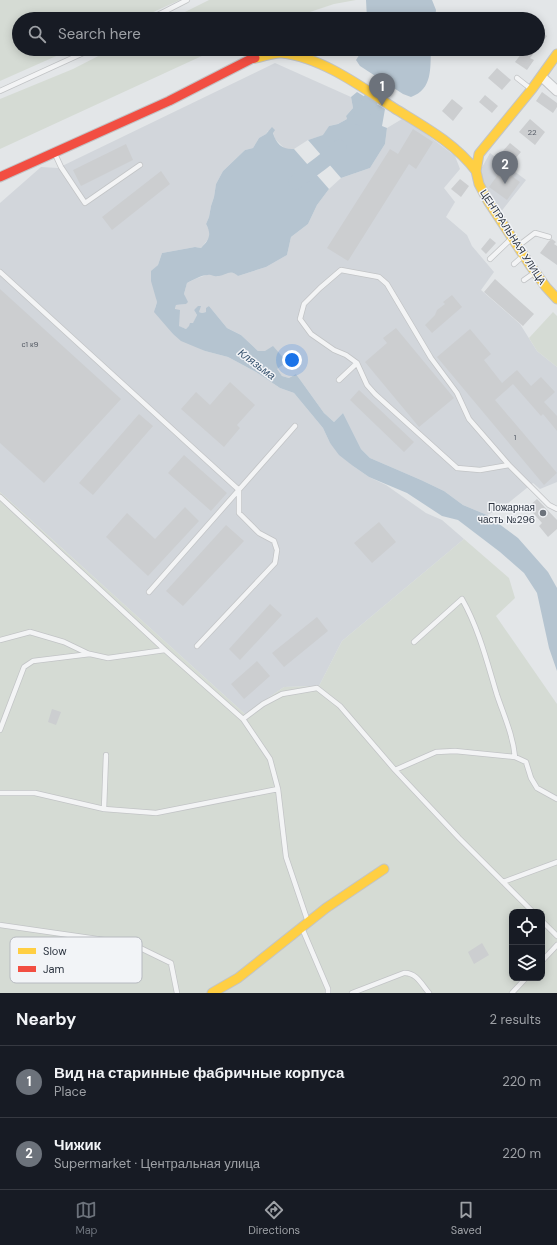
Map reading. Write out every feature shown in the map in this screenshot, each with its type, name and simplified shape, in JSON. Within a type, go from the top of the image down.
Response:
[{"type":"street","points":[[476,171],[479,154],[542,77],[557,54]]},
{"type":"street","points":[[1,177],[170,101],[250,59],[266,56]]},
{"type":"street","points":[[294,56],[310,60],[331,69],[394,107],[408,119],[439,136],[467,159],[476,171]]},
{"type":"street","points":[[542,77],[557,91]]},
{"type":"street","name":"ЦЕНТРАЛЬНАЯ УЛИЦА","points":[[476,171],[479,184],[488,202],[535,272],[557,299]]},
{"type":"street","points":[[212,993],[238,978],[304,924],[384,869]]},
{"type":"lane","points":[[164,12],[187,0]]},
{"type":"lane","points":[[0,90],[76,56]]},
{"type":"lane","points":[[517,78],[532,89]]},
{"type":"lane","points":[[54,153],[61,167],[86,203],[140,165]]},
{"type":"lane","points":[[458,162],[467,159]]},
{"type":"lane","points":[[518,246],[535,234],[549,237]]},
{"type":"lane","points":[[490,259],[512,237]]},
{"type":"lane","points":[[514,264],[524,256]]},
{"type":"lane","points":[[509,465],[480,470],[457,468],[375,394],[367,385],[357,362],[334,350],[311,334],[300,319],[304,304],[341,270],[379,276],[387,284],[431,358],[457,393],[470,419],[509,465],[549,505],[557,509]]},
{"type":"lane","points":[[0,272],[239,490],[239,513],[259,533],[274,541],[277,550],[276,563],[198,646]]},
{"type":"lane","points":[[524,280],[535,272]]},
{"type":"lane","points":[[339,380],[357,362]]},
{"type":"lane","points":[[149,592],[295,426]]},
{"type":"lane","points":[[0,497],[165,650],[244,719],[270,759],[278,789],[286,857],[304,924],[328,993]]},
{"type":"lane","points":[[414,642],[462,599],[471,615],[482,644],[514,742],[515,757]]},
{"type":"lane","points":[[0,640],[30,632],[64,642],[90,654],[108,658],[165,650]]},
{"type":"lane","points":[[0,730],[24,667],[33,661],[90,654]]},
{"type":"lane","points":[[244,719],[263,704],[282,694],[317,688],[340,706],[395,770],[530,909]]},
{"type":"lane","points":[[395,770],[436,752],[455,752],[515,757],[526,762],[531,778],[537,788],[557,799]]},
{"type":"lane","points":[[104,809],[106,755]]},
{"type":"lane","points":[[0,793],[35,793],[104,809],[156,812],[278,789]]},
{"type":"lane","points":[[503,882],[557,862]]},
{"type":"lane","points":[[545,924],[557,936]]},
{"type":"lane","points":[[0,925],[83,937]]},
{"type":"lane","points":[[545,958],[557,945]]},
{"type":"lane","points":[[142,949],[171,963],[177,993]]},
{"type":"lane","points":[[352,993],[408,972],[413,974],[429,993]]},
{"type":"lane","points":[[512,993],[523,981]]},
{"type":"shaded area","points":[[0,0],[180,0],[153,12],[12,12],[12,56],[56,56],[0,81]]},
{"type":"shaded area","points":[[209,0],[356,0],[334,4],[310,12],[185,12]]},
{"type":"shaded area","points":[[98,56],[202,56],[0,149],[0,99],[73,69]]},
{"type":"shaded area","points":[[275,63],[351,97],[353,108],[346,116],[347,119],[338,124],[329,126],[324,135],[308,140],[294,149],[285,149],[275,139],[273,132],[268,131],[259,138],[253,148],[245,150],[223,171],[216,184],[209,217],[206,224],[209,230],[209,238],[201,248],[195,247],[162,253],[158,265],[152,271],[157,302],[155,308],[173,334],[205,351],[228,357],[256,372],[280,388],[294,393],[323,428],[330,443],[353,466],[369,477],[386,485],[426,513],[442,520],[464,539],[342,641],[319,686],[284,687],[245,714],[0,492],[0,203],[41,167],[58,168]]},
{"type":"shaded area","points":[[402,119],[414,125],[455,156],[460,169],[444,188],[455,202],[446,217],[467,235],[472,246],[494,272],[481,290],[520,324],[537,351],[557,367],[557,482],[540,489],[533,483],[502,508],[487,515],[463,505],[444,491],[370,458],[361,449],[343,413],[334,422],[324,413],[296,374],[289,378],[282,376],[276,369],[287,362],[265,351],[258,351],[241,335],[227,328],[209,306],[206,312],[199,312],[200,306],[194,310],[197,315],[193,324],[186,329],[178,326],[179,311],[175,310],[176,305],[186,304],[184,294],[187,283],[209,274],[218,276],[230,272],[235,273],[238,276],[266,267],[287,255],[291,237],[308,224],[317,205],[329,189],[341,178],[370,168],[385,144],[387,128]]},
{"type":"shaded area","points":[[490,153],[526,180],[500,213],[483,185],[480,171]]},
{"type":"shaded area","points":[[553,312],[557,316],[557,367],[537,351],[529,338]]},
{"type":"shaded area","points":[[0,492],[245,714],[284,687],[319,686],[342,641],[464,539],[509,578],[515,598],[496,616],[557,704],[557,993],[0,993]]},
{"type":"water","points":[[366,0],[432,0],[436,10],[436,12],[367,12]]},
{"type":"water","points":[[359,56],[431,56],[429,77],[423,89],[411,97],[403,94],[360,66],[356,60]]},
{"type":"water","points":[[357,92],[385,109],[382,126],[387,128],[385,144],[370,168],[341,178],[308,140],[323,135],[329,126],[338,124],[347,119],[346,116],[353,108],[351,97]]},
{"type":"water","points":[[272,127],[275,130],[273,133],[280,146],[294,149],[329,189],[317,205],[308,224],[291,237],[287,255],[266,267],[238,276],[230,272],[220,276],[205,275],[187,283],[184,294],[188,302],[186,304],[176,305],[175,309],[180,310],[179,326],[186,329],[190,323],[193,323],[197,315],[194,310],[198,306],[201,306],[199,312],[202,313],[206,312],[206,308],[209,306],[227,328],[241,335],[258,351],[265,351],[273,346],[287,362],[277,369],[282,376],[289,378],[296,374],[324,413],[334,422],[343,413],[361,449],[370,458],[444,491],[463,505],[487,515],[518,538],[548,572],[557,588],[557,671],[549,648],[537,593],[524,573],[500,552],[458,520],[442,516],[407,493],[369,477],[353,466],[339,455],[330,443],[323,428],[294,393],[280,388],[256,372],[228,357],[205,351],[181,341],[154,312],[157,302],[151,281],[151,271],[158,265],[162,253],[195,247],[201,248],[204,245],[209,237],[209,231],[206,224],[214,197],[216,184],[223,171],[245,150],[253,148],[259,138],[266,134]]},
{"type":"building","points":[[520,56],[532,56],[530,58],[534,60],[527,70],[515,62]]},
{"type":"building","points":[[497,68],[511,80],[502,90],[488,78]]},
{"type":"building","points":[[542,92],[557,103],[557,107],[553,113],[536,101]]},
{"type":"building","points":[[485,95],[498,106],[492,113],[479,102]]},
{"type":"building","points":[[452,99],[463,108],[453,121],[442,111]]},
{"type":"building","points":[[530,119],[545,132],[535,145],[519,132]]},
{"type":"building","points":[[413,129],[433,142],[416,169],[409,164],[348,261],[327,248],[390,149],[398,154]]},
{"type":"building","points":[[510,143],[521,152],[513,161],[502,152]]},
{"type":"building","points":[[126,144],[133,160],[81,186],[73,170]]},
{"type":"building","points":[[502,169],[520,182],[507,200],[489,187]]},
{"type":"building","points":[[161,171],[170,184],[112,230],[102,217]]},
{"type":"building","points":[[460,179],[469,186],[461,197],[451,189]]},
{"type":"building","points":[[490,238],[496,243],[486,254],[481,249]]},
{"type":"building","points":[[552,239],[556,242],[554,244],[557,246],[557,265],[540,253]]},
{"type":"building","points":[[495,279],[534,314],[523,326],[484,292]]},
{"type":"building","points":[[0,289],[121,399],[44,483],[0,443]]},
{"type":"building","points":[[452,295],[462,307],[432,333],[425,325],[435,315],[437,310],[445,304],[443,302]]},
{"type":"building","points":[[396,328],[454,398],[419,427],[365,362],[387,343],[383,338]]},
{"type":"building","points":[[470,329],[491,354],[484,360],[502,383],[517,370],[531,386],[541,377],[555,392],[544,402],[557,416],[557,431],[543,414],[541,416],[513,384],[495,400],[557,473],[544,485],[437,357]]},
{"type":"building","points":[[230,382],[255,405],[237,425],[240,428],[224,447],[181,409],[196,392],[210,405]]},
{"type":"building","points":[[359,390],[414,442],[404,452],[350,400]]},
{"type":"building","points":[[139,414],[153,426],[93,495],[79,483]]},
{"type":"building","points":[[184,455],[227,493],[211,511],[168,473]]},
{"type":"building","name":"Пожарная часть №296","points":[[537,499],[557,520],[557,529],[548,537],[539,526],[542,523],[528,507]]},
{"type":"building","points":[[185,507],[199,521],[148,576],[106,537],[127,513],[155,539]]},
{"type":"building","points":[[379,522],[396,542],[372,563],[354,543]]},
{"type":"building","points":[[226,525],[244,541],[183,606],[166,591]]},
{"type":"building","points":[[270,604],[282,615],[240,660],[229,649]]},
{"type":"building","points":[[317,617],[328,631],[284,667],[272,653]]},
{"type":"building","points":[[257,661],[270,676],[244,699],[231,684]]},
{"type":"building","points":[[52,709],[61,712],[56,725],[48,722]]},
{"type":"building","points":[[482,943],[489,955],[474,964],[468,952]]},
{"type":"waterway","name":"Клязьма","points":[[360,118],[382,80],[391,56]]},
{"type":"waterway","name":"Клязьма","points":[[296,182],[324,161],[339,147]]},
{"type":"traffic: slow","points":[[557,54],[532,89],[479,154],[476,171],[479,184],[488,201],[530,265],[557,299]]},
{"type":"traffic: slow","points":[[255,58],[263,56]]},
{"type":"traffic: slow","points":[[297,56],[311,60],[341,74],[427,128],[458,152],[476,171]]},
{"type":"traffic: slow","points":[[212,993],[238,978],[326,908],[384,869]]},
{"type":"traffic: jam","points":[[0,177],[169,101],[255,58]]},
{"type":"place","name":"Вид на старинные фабричные корпуса","points":[[382,106]]},
{"type":"place","name":"Чижик","points":[[505,184]]},
{"type":"place","name":"Пожарная часть №296","points":[[543,513]]}]
